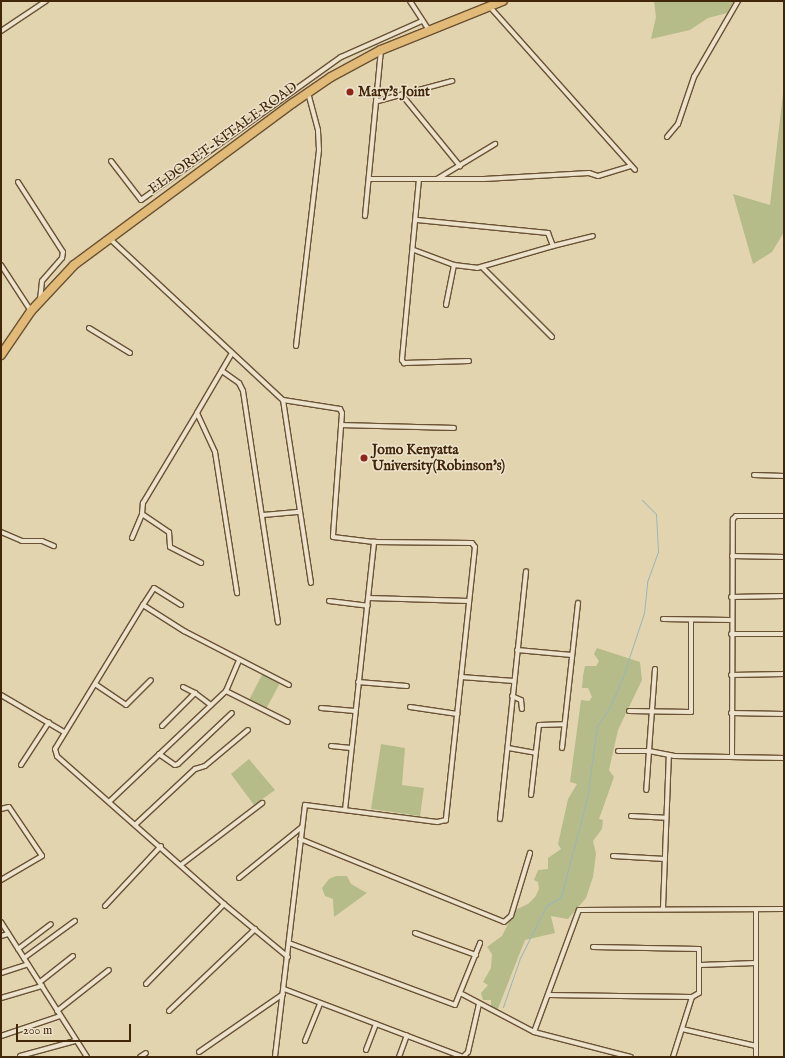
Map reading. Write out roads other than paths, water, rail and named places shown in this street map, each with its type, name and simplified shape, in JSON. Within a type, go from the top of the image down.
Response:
[{"type":"highway","name":"ELDORET-KITALE ROAD","points":[[1,355],[31,311],[68,270],[108,238],[308,92],[381,50],[503,1]]},
{"type":"street","points":[[1,31],[46,1]]},
{"type":"street","points":[[410,1],[429,31]]},
{"type":"street","points":[[667,137],[678,124],[694,77],[738,1]]},
{"type":"street","points":[[490,7],[635,170]]},
{"type":"street","points":[[110,161],[141,200],[335,61],[422,21]]},
{"type":"street","points":[[365,216],[378,101],[381,50]]},
{"type":"street","points":[[378,101],[452,81]]},
{"type":"street","points":[[296,346],[318,150],[318,130],[308,92]]},
{"type":"street","points":[[402,95],[460,166]]},
{"type":"street","points":[[437,179],[495,144]]},
{"type":"street","points":[[369,179],[437,179],[581,173],[598,176],[630,166]]},
{"type":"street","points":[[419,179],[417,220],[402,360],[404,363],[469,361]]},
{"type":"street","points":[[18,182],[63,252],[62,258],[42,281],[40,301]]},
{"type":"street","points":[[417,220],[548,233],[553,246]]},
{"type":"street","points":[[414,250],[454,265],[482,267],[592,236]]},
{"type":"street","points":[[108,238],[283,400],[340,409],[341,425],[333,537],[374,542],[472,543],[475,547],[445,822],[305,805],[288,957],[274,1057]]},
{"type":"street","points":[[1,264],[31,311]]},
{"type":"street","points":[[446,306],[454,265]]},
{"type":"street","points":[[482,267],[552,336]]},
{"type":"street","points":[[89,328],[130,353]]},
{"type":"street","points":[[132,538],[142,514],[143,503],[232,353]]},
{"type":"street","points":[[222,371],[239,383],[243,391],[278,622]]},
{"type":"street","points":[[283,400],[311,583]]},
{"type":"street","points":[[197,413],[215,452],[236,593]]},
{"type":"street","points":[[341,425],[454,428]]},
{"type":"street","points":[[754,475],[784,476]]},
{"type":"street","points":[[263,515],[300,512]]},
{"type":"street","points":[[142,514],[169,532],[170,547],[201,563]]},
{"type":"street","points":[[732,756],[730,620],[734,517],[784,516]]},
{"type":"street","points":[[1,532],[22,541],[42,541],[54,546]]},
{"type":"street","points":[[345,810],[374,542]]},
{"type":"street","points":[[732,556],[784,557]]},
{"type":"street","points":[[500,819],[526,571]]},
{"type":"street","points":[[181,605],[154,588],[96,684],[64,732],[55,748],[57,756],[110,800],[182,864],[224,904],[288,957]]},
{"type":"street","points":[[731,597],[784,596]]},
{"type":"street","points":[[369,598],[469,601]]},
{"type":"street","points":[[329,601],[368,606]]},
{"type":"street","points":[[562,748],[578,603]]},
{"type":"street","points":[[143,605],[239,661],[289,685]]},
{"type":"street","points":[[663,619],[730,620]]},
{"type":"street","points":[[629,711],[691,712],[691,620]]},
{"type":"street","points":[[730,634],[784,634]]},
{"type":"street","points":[[517,650],[572,655]]},
{"type":"street","points":[[110,800],[226,691],[239,661]]},
{"type":"street","points":[[646,790],[656,669]]},
{"type":"street","points":[[731,675],[784,674]]},
{"type":"street","points":[[461,677],[514,681]]},
{"type":"street","points":[[96,684],[126,705],[151,680]]},
{"type":"street","points":[[358,682],[407,686]]},
{"type":"street","points":[[183,687],[195,693],[211,705]]},
{"type":"street","points":[[226,691],[288,722]]},
{"type":"street","points":[[162,726],[195,693]]},
{"type":"street","points":[[1,695],[64,732]]},
{"type":"street","points":[[512,696],[522,700],[522,709]]},
{"type":"street","points":[[410,707],[457,714]]},
{"type":"street","points":[[321,708],[355,711]]},
{"type":"street","points":[[159,754],[175,765],[178,764],[232,713]]},
{"type":"street","points":[[732,713],[784,714]]},
{"type":"street","points":[[21,765],[49,722]]},
{"type":"street","points":[[531,795],[540,723],[564,724]]},
{"type":"street","points":[[136,824],[195,769],[204,766],[248,730]]},
{"type":"street","points":[[331,746],[351,748]]},
{"type":"street","points":[[508,748],[536,753]]},
{"type":"street","points":[[618,751],[649,751],[669,755],[784,758]]},
{"type":"street","points":[[663,908],[669,755]]},
{"type":"street","points":[[182,864],[262,803]]},
{"type":"street","points":[[1,809],[9,807],[42,856],[1,880]]},
{"type":"street","points":[[631,816],[666,818]]},
{"type":"street","points":[[239,878],[302,826]]},
{"type":"street","points":[[300,839],[504,922],[511,916],[530,853]]},
{"type":"street","points":[[105,906],[160,846]]},
{"type":"street","points":[[613,856],[665,859]]},
{"type":"street","points":[[146,984],[224,904]]},
{"type":"street","points":[[534,1032],[579,910],[663,908],[756,910],[784,909]]},
{"type":"street","points":[[756,910],[756,1057]]},
{"type":"street","points":[[24,958],[75,922]]},
{"type":"street","points":[[1,923],[41,984],[75,1041],[87,1057]]},
{"type":"street","points":[[18,948],[51,924]]},
{"type":"street","points":[[169,1011],[255,929]]},
{"type":"street","points":[[415,933],[476,955]]},
{"type":"street","points":[[1,936],[8,934]]},
{"type":"street","points":[[289,944],[455,1005],[462,994],[480,943]]},
{"type":"street","points":[[548,994],[692,997],[699,993],[700,950],[697,948],[592,947]]},
{"type":"street","points":[[1,998],[41,984],[73,956]]},
{"type":"street","points":[[700,965],[756,963]]},
{"type":"street","points":[[1,973],[28,964]]},
{"type":"street","points":[[57,1010],[108,970]]},
{"type":"street","points":[[284,989],[320,1004],[466,1056],[479,1004]]},
{"type":"street","points":[[198,1052],[283,994]]},
{"type":"street","points":[[462,994],[534,1032],[631,1057]]},
{"type":"street","points":[[674,1057],[692,997]]},
{"type":"street","points":[[305,1041],[320,1004]]},
{"type":"street","points":[[1,1036],[60,1016]]},
{"type":"street","points":[[366,1050],[376,1024]]},
{"type":"street","points":[[682,1029],[756,1046]]},
{"type":"street","points":[[399,1057],[407,1035]]},
{"type":"street","points":[[20,1056],[75,1041]]},
{"type":"street","points":[[140,1057],[146,1052]]},
{"type":"waterway","points":[[503,1007],[520,958],[546,906],[561,897],[587,798],[597,726],[610,707],[622,679],[644,613],[647,582],[658,552],[656,514],[642,500]]},
{"type":"place","name":"Mary's Joint","points":[[350,92]]},
{"type":"place","name":"Jomo Kenyatta University(Robinson's)","points":[[364,458]]}]
